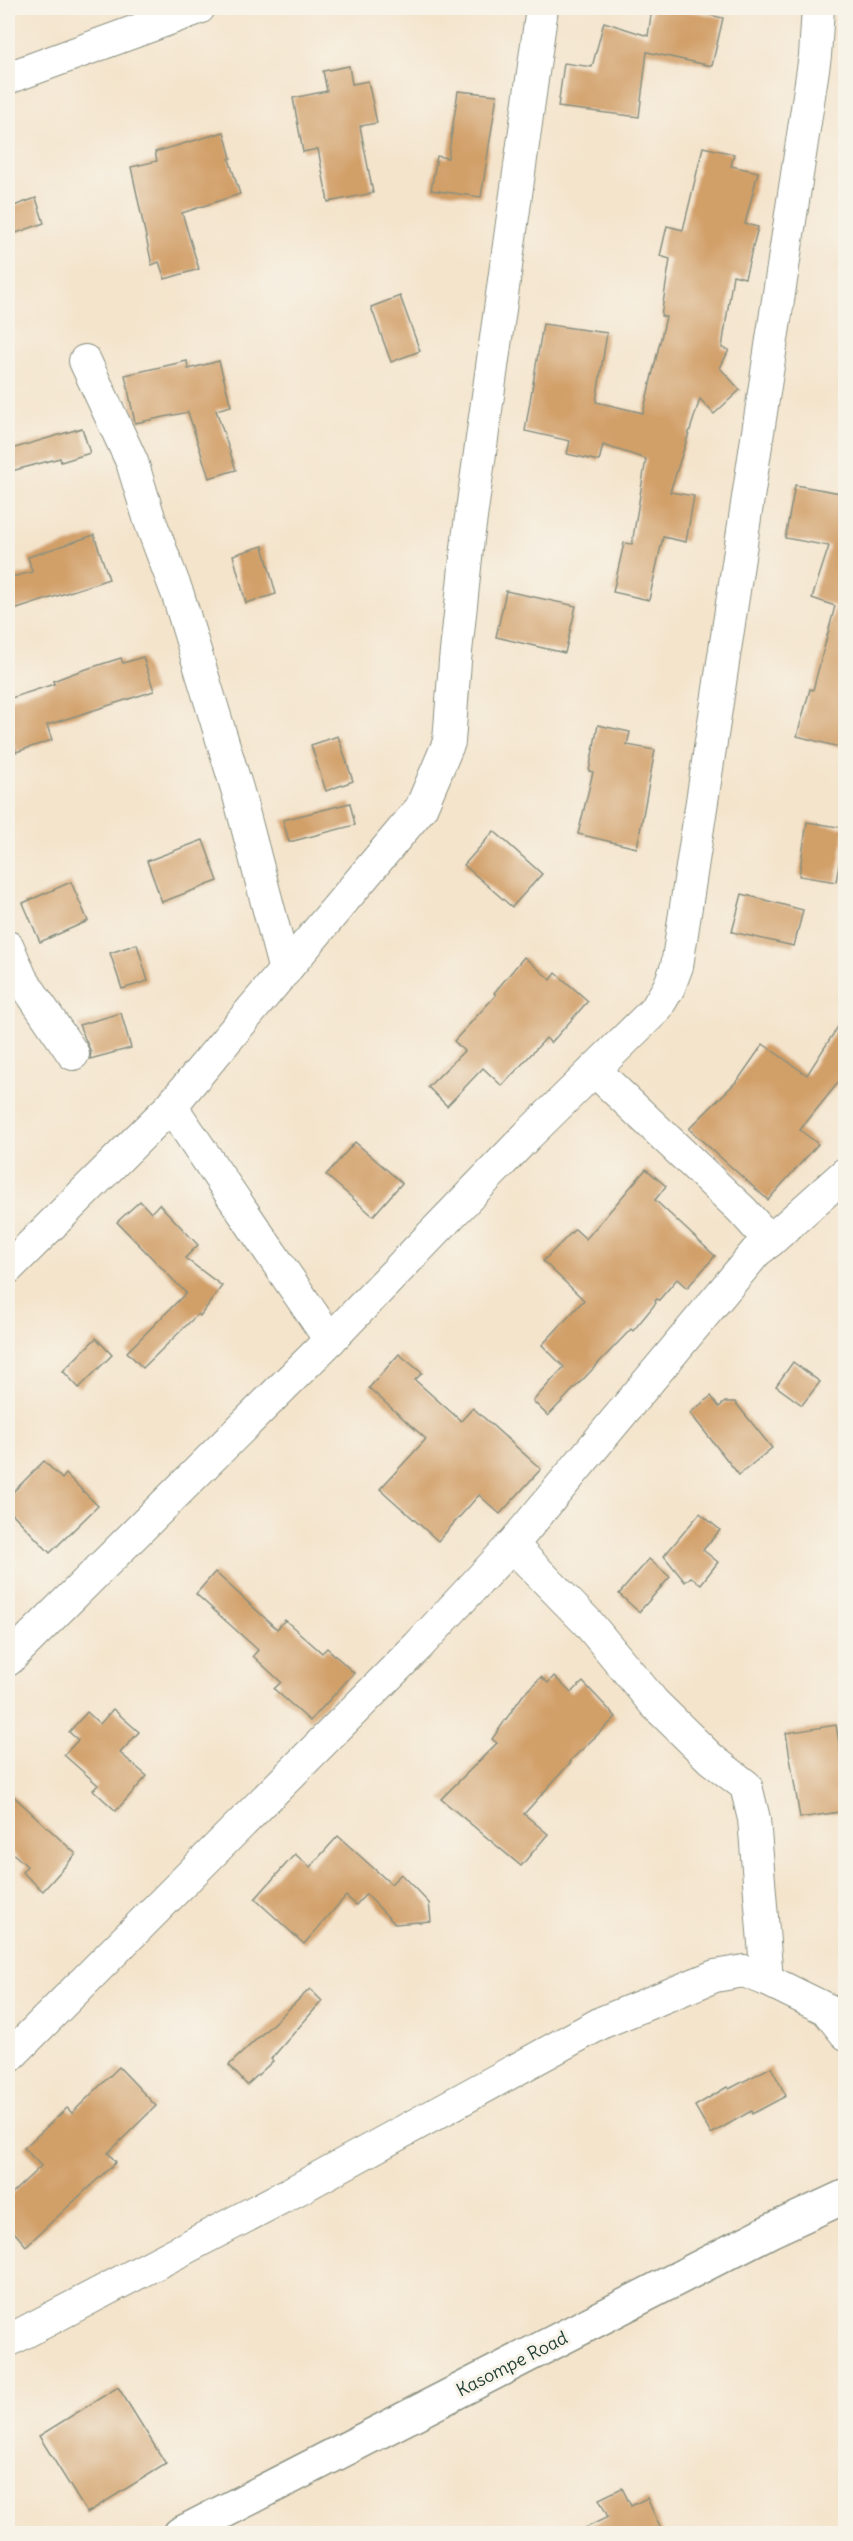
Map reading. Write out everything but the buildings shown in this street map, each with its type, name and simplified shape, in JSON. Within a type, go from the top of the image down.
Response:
[{"type":"street","points":[[8,78],[199,8]]},
{"type":"street","points":[[8,1268],[171,1106],[285,971],[421,808],[449,742],[468,538],[542,8]]},
{"type":"street","points":[[8,1660],[330,1340],[656,1009],[669,987],[677,966],[815,56],[819,8]]},
{"type":"street","points":[[85,362],[132,462],[150,521],[178,596],[238,792],[285,971]]},
{"type":"street","points":[[8,948],[21,978],[73,1054]]},
{"type":"street","points":[[594,1070],[742,1210],[770,1241]]},
{"type":"street","points":[[171,1106],[330,1340]]},
{"type":"street","points":[[8,2058],[410,1655],[512,1545],[756,1252],[846,1173]]},
{"type":"street","points":[[512,1545],[588,1623],[654,1703],[711,1759],[746,1786],[754,1819],[767,1980]]},
{"type":"street","points":[[8,2341],[300,2188],[603,2022],[715,1976],[744,1971],[767,1980],[826,2009],[846,2034]]},
{"type":"street","name":"Kasompe Road","points":[[180,2534],[770,2231],[846,2196]]}]
